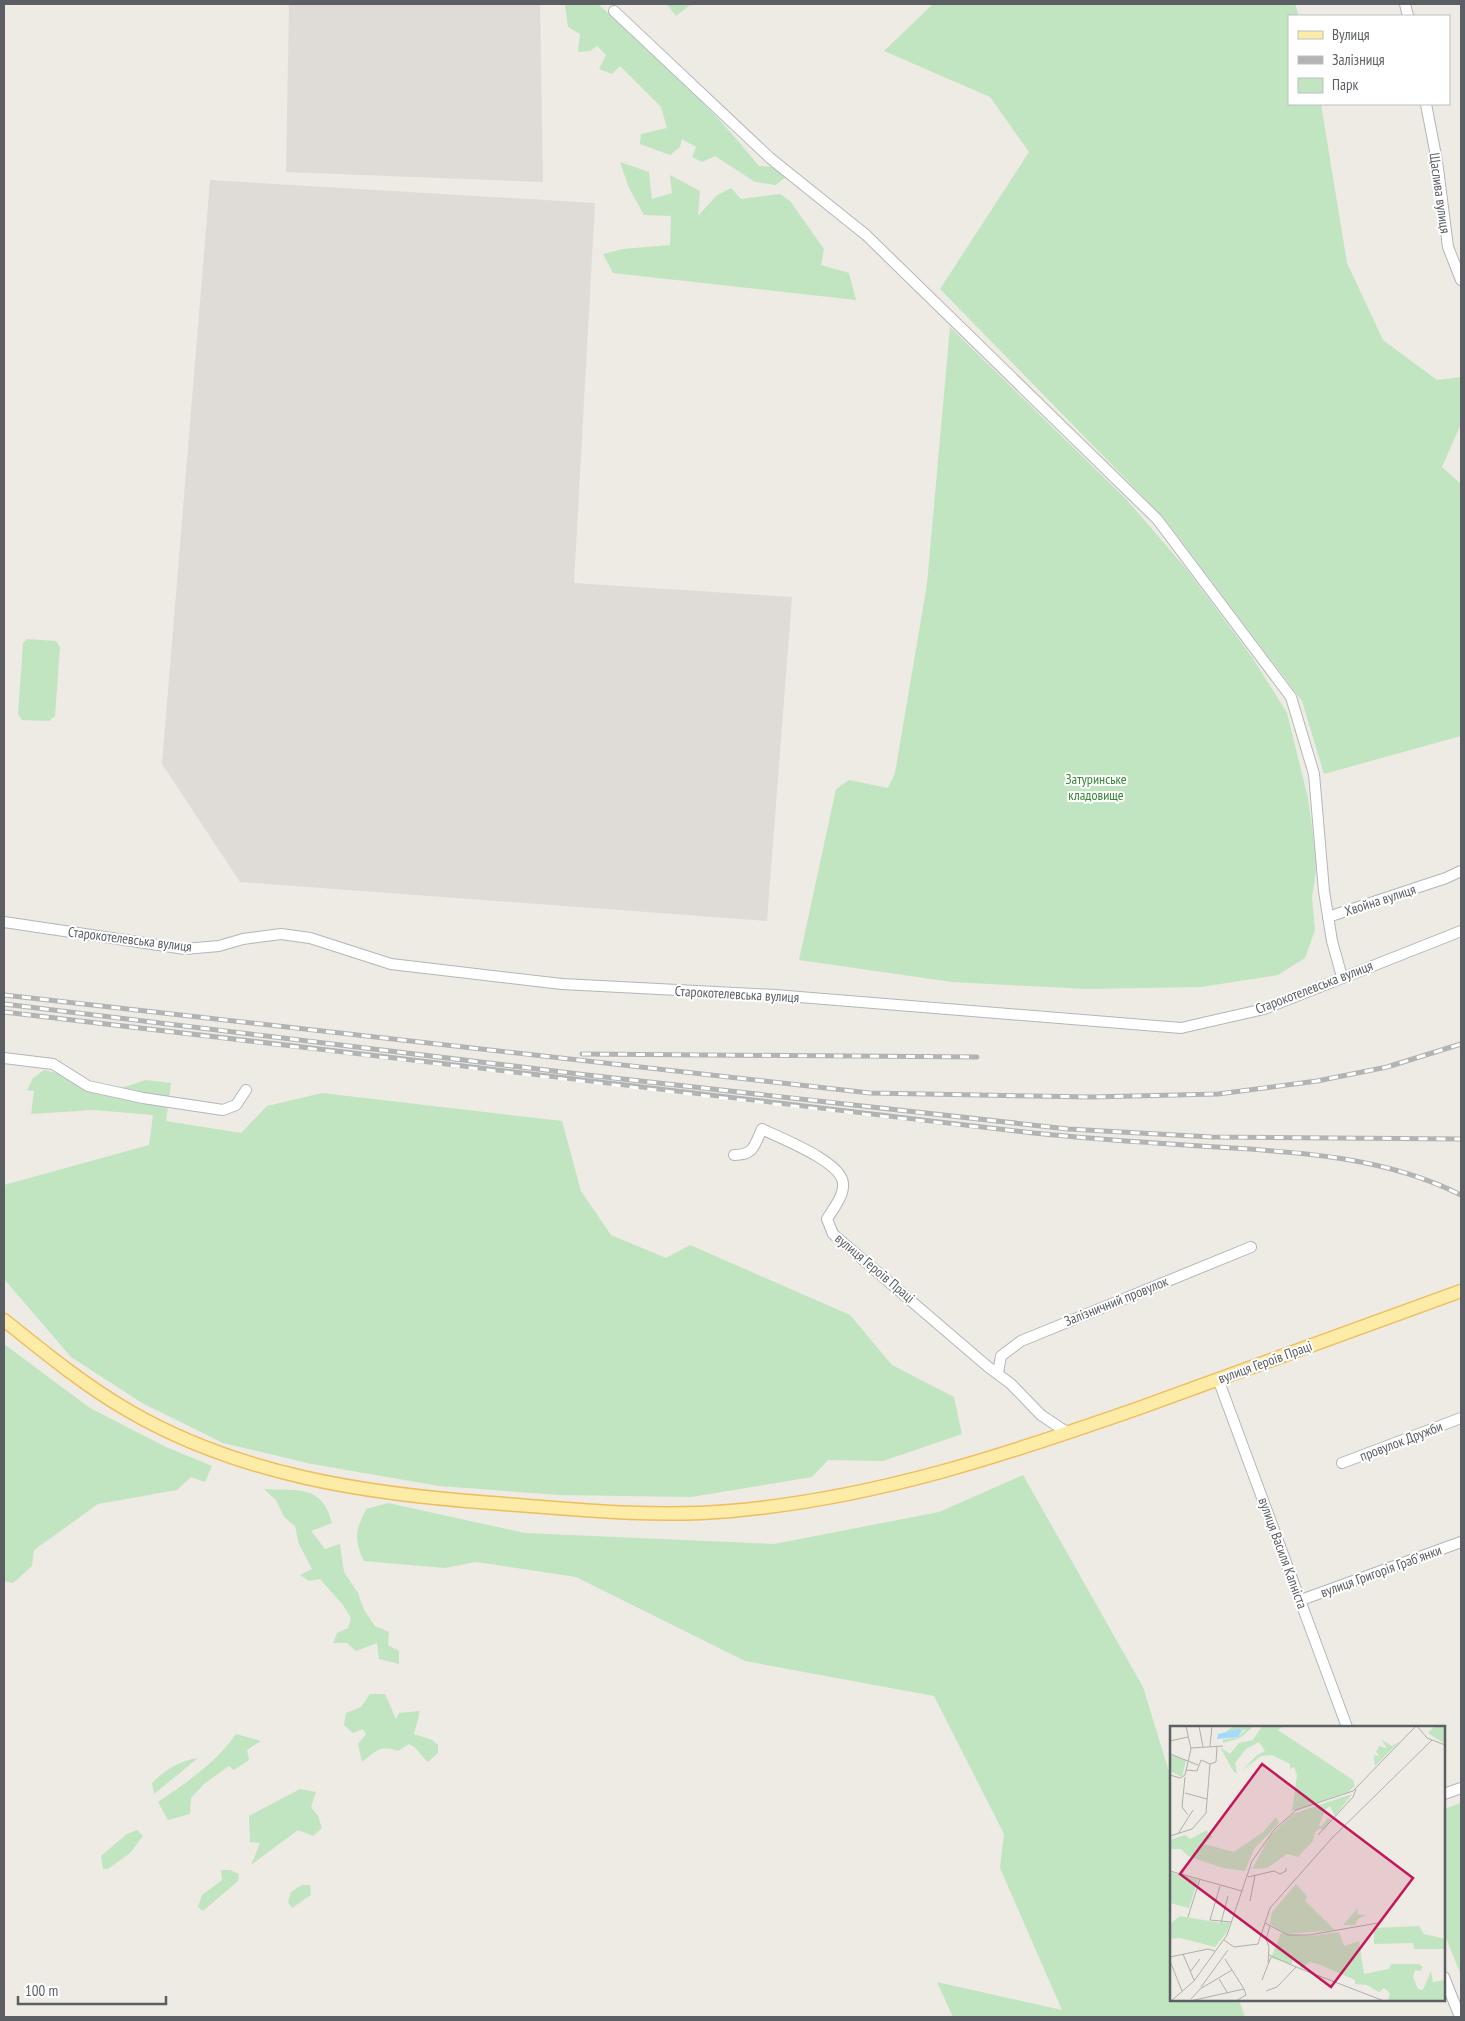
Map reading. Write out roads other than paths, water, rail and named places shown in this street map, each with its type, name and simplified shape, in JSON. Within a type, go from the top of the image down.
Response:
[{"type":"main road","name":"вулиця Героїв Праці","points":[[4,1320],[88,1384],[128,1410],[174,1435],[233,1459],[309,1479],[414,1496],[615,1512],[727,1512],[828,1499],[888,1487],[996,1458],[1461,1291]]},
{"type":"street","points":[[614,11],[770,158],[866,235],[1157,519],[1290,697],[1314,774],[1328,917]]},
{"type":"street","name":"Щаслива вулиця","points":[[1426,105],[1437,161],[1448,247],[1461,280]]},
{"type":"street","name":"Хвойна вулиця","points":[[1342,977],[1332,941],[1328,917],[1446,878],[1461,871]]},
{"type":"street","name":"Старокотелевська вулиця","points":[[4,922],[185,949],[219,946],[243,939],[281,934],[310,938],[391,964],[562,984],[775,995],[1181,1028],[1264,1009],[1461,930]]},
{"type":"street","points":[[4,1058],[53,1064],[88,1086],[143,1098],[223,1110],[236,1105],[246,1090]]},
{"type":"street","name":"вулиця Героїв Праці","points":[[734,1155],[746,1155],[752,1150],[762,1129],[829,1163],[839,1172],[843,1183],[842,1194],[827,1220],[833,1234],[987,1366],[998,1372],[1041,1415],[1068,1433]]},
{"type":"street","name":"Залізничний провулок","points":[[998,1372],[1001,1356],[1021,1341],[1251,1247]]},
{"type":"street","name":"вулиця Василя Капніста","points":[[1218,1379],[1347,1726]]},
{"type":"street","name":"провулок Дружби","points":[[1342,1464],[1461,1418]]},
{"type":"street","name":"вулиця Григорія Грабʼянки","points":[[1301,1600],[1461,1542]]},
{"type":"street","points":[[1445,1794],[1461,1788]]},
{"type":"street","points":[[1445,1979],[1460,2017]]},
{"type":"railway","points":[[4,995],[870,1093],[1091,1097],[1218,1094],[1317,1081],[1387,1067],[1461,1044]]},
{"type":"railway","points":[[4,1004],[587,1075],[1068,1129],[1211,1137],[1461,1139]]},
{"type":"railway","points":[[4,1012],[1025,1132],[1096,1139],[1310,1154],[1372,1164],[1403,1172],[1461,1195]]},
{"type":"railway","points":[[582,1054],[977,1057]]},
{"type":"park label","name":"Затуринське кладовище","points":[[1096,788]]}]
